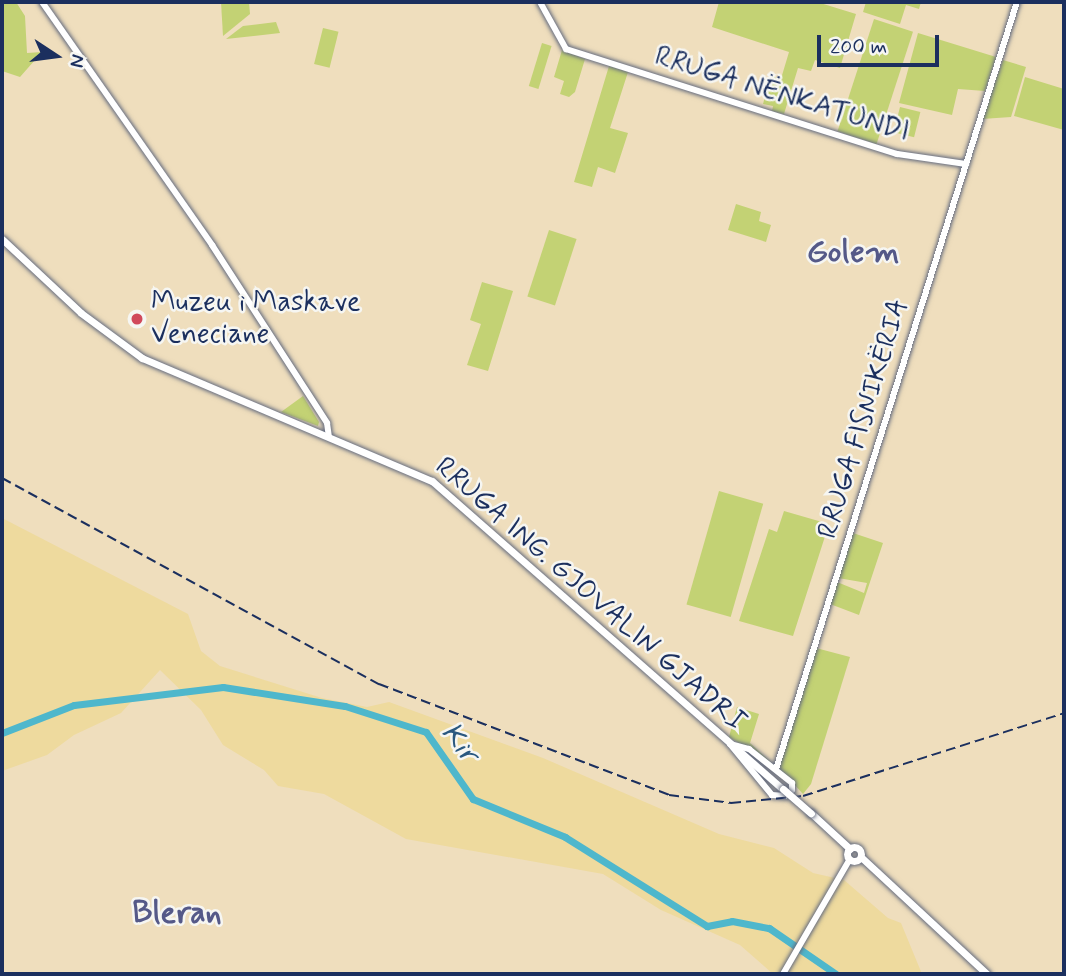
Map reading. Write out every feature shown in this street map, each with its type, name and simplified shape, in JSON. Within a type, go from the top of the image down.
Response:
[{"type":"main road","name":"RRUGA ING. GJOVALIN GJADRI","points":[[2,239],[81,313],[133,353],[432,481],[850,849]]},
{"type":"main road","points":[[847,862],[850,849],[859,849],[861,857],[987,974]]},
{"type":"main road","points":[[847,862],[861,857]]},
{"type":"street","points":[[41,2],[207,237],[327,423],[329,437]]},
{"type":"street","name":"RRUGA NËNKATUNDI","points":[[540,2],[566,49],[897,154],[966,164]]},
{"type":"street","name":"RRUGA FISNIKËRIA","points":[[776,769],[1017,2]]},
{"type":"street","points":[[730,744],[749,749],[776,769],[793,786],[788,794],[772,795],[730,744]]},
{"type":"street","points":[[783,974],[847,862]]},
{"type":"green space","points":[[2,2],[16,2],[25,16],[27,53],[42,52],[20,77],[2,71]]},
{"type":"green space","points":[[221,2],[249,2],[250,14],[223,36]]},
{"type":"green space","points":[[719,2],[817,2],[856,14],[840,68],[815,60],[811,71],[798,68],[784,114],[772,111],[773,106],[763,104],[768,85],[772,74],[780,82],[789,52],[712,27]]},
{"type":"green space","points":[[866,2],[921,2],[919,9],[906,5],[900,24],[863,12]]},
{"type":"green space","points":[[874,19],[913,32],[877,144],[838,131]]},
{"type":"green space","points":[[276,22],[280,33],[226,39],[243,26]]},
{"type":"green space","points":[[323,28],[339,32],[330,68],[314,64]]},
{"type":"green space","points":[[918,33],[996,57],[985,91],[958,89],[952,115],[899,103]]},
{"type":"green space","points":[[542,43],[552,46],[538,89],[529,86]]},
{"type":"green space","points":[[562,50],[585,59],[575,92],[569,97],[560,94],[564,81],[554,77]]},
{"type":"green space","points":[[1003,60],[1026,67],[1011,117],[982,119]]},
{"type":"green space","points":[[609,66],[628,72],[610,128],[628,133],[615,173],[598,167],[592,187],[574,182]]},
{"type":"green space","points":[[1025,77],[1064,89],[1064,130],[1014,116]]},
{"type":"green space","points":[[900,107],[920,112],[914,137],[894,132]]},
{"type":"green space","points":[[736,204],[761,212],[759,221],[771,225],[766,242],[728,230]]},
{"type":"green space","points":[[549,230],[577,239],[555,306],[527,297]]},
{"type":"green space","points":[[482,282],[513,291],[488,371],[467,365],[481,324],[470,320]]},
{"type":"green space","points":[[303,396],[319,422],[318,426],[281,412]]},
{"type":"green space","points":[[719,491],[763,504],[731,617],[686,604]]},
{"type":"green space","points":[[784,511],[829,524],[793,636],[739,621],[769,529],[777,532]]},
{"type":"green space","points":[[853,533],[883,543],[859,615],[830,604],[837,582],[864,593],[867,583],[838,578]]},
{"type":"green space","points":[[816,648],[850,657],[811,784],[803,794],[779,768]]},
{"type":"green space","points":[[737,707],[759,714],[750,743],[773,764],[729,737]]},
{"type":"sand","points":[[2,518],[188,614],[201,651],[220,666],[322,698],[367,707],[389,702],[543,758],[719,834],[774,848],[813,873],[844,880],[888,918],[901,923],[922,974],[773,974],[740,945],[661,910],[603,874],[406,839],[324,794],[278,786],[264,770],[223,745],[201,710],[160,670],[121,713],[74,735],[47,755],[2,771]]},
{"type":"waterway","name":"Kir","points":[[2,733],[74,705],[223,687],[345,706],[426,732],[473,799],[565,837],[707,926],[732,921],[769,928],[836,974]]},
{"type":"railway","points":[[2,478],[379,684],[669,795],[731,803],[803,796],[1064,713]]},
{"type":"place","name":"Muzeu i Maskave Veneciane","points":[[137,319]]},
{"type":"district","name":"Golem","points":[[853,252]]},
{"type":"district","name":"Bleran","points":[[177,913]]}]
